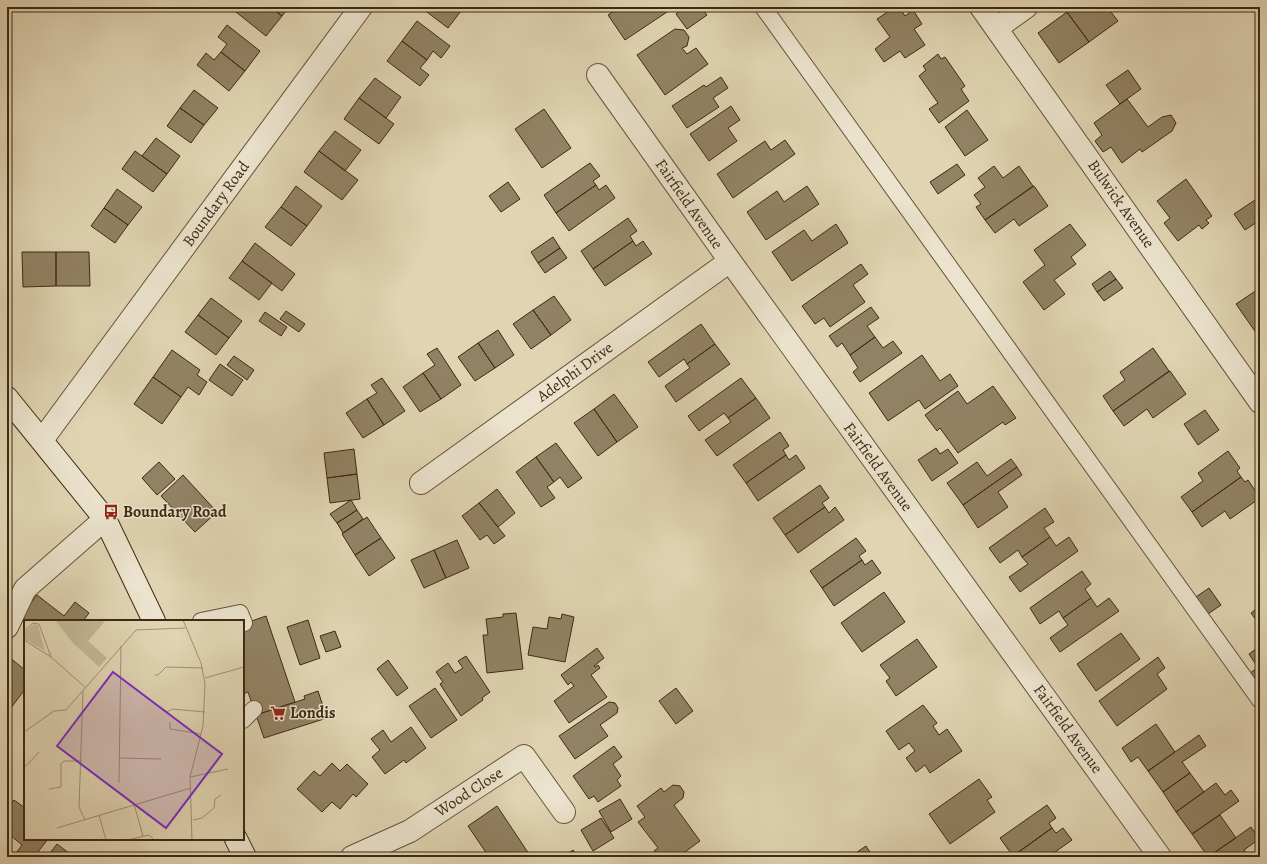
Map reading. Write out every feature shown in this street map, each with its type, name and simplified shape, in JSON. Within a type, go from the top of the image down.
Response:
[{"type":"street","name":"Boundary Road","points":[[42,440],[361,7]]},
{"type":"street","name":"Bulwick Avenue","points":[[981,7],[1260,402]]},
{"type":"street","points":[[997,28],[1026,7]]},
{"type":"street","name":"Fairfield Avenue","points":[[598,75],[730,261],[1160,857]]},
{"type":"street","name":"Adelphi Drive","points":[[421,483],[730,261]]},
{"type":"street","points":[[7,398],[105,519],[154,620]]},
{"type":"street","points":[[7,627],[25,589],[105,519]]},
{"type":"street","name":"Wood Close","points":[[352,857],[410,831],[524,756],[564,812]]},
{"type":"street","points":[[236,840],[245,857]]},
{"type":"lane","points":[[763,7],[1260,700]]},
{"type":"lane","points":[[206,620],[240,613],[243,620]]},
{"type":"building","points":[[231,7],[270,7],[282,16],[266,36]]},
{"type":"building","points":[[270,7],[289,7],[282,16]]},
{"type":"building","points":[[424,7],[464,7],[448,28],[423,9]]},
{"type":"building","points":[[620,7],[669,7],[670,10],[625,40],[608,15]]},
{"type":"building","points":[[685,7],[701,7],[707,15],[687,29],[676,14]]},
{"type":"building","points":[[895,7],[899,7],[905,16],[913,10],[922,24],[914,29],[925,45],[905,58],[900,51],[884,62],[875,49],[890,37],[877,19]]},
{"type":"building","points":[[1074,7],[1107,7],[1118,21],[1089,42],[1067,12]]},
{"type":"building","points":[[1067,12],[1089,42],[1059,63],[1038,33]]},
{"type":"building","points":[[417,21],[450,46],[441,58],[433,51],[427,60],[402,41]]},
{"type":"building","points":[[227,25],[260,51],[245,71],[221,52],[227,44],[218,37]]},
{"type":"building","points":[[675,29],[684,30],[689,37],[687,46],[682,48],[687,54],[696,48],[708,64],[665,95],[637,55]]},
{"type":"building","points":[[402,41],[427,60],[420,68],[429,75],[420,86],[387,61]]},
{"type":"building","points":[[221,52],[245,71],[229,91],[197,65],[206,53],[214,60]]},
{"type":"building","points":[[938,54],[941,59],[945,57],[965,86],[961,89],[969,101],[939,123],[929,109],[938,103],[919,76],[926,70],[923,66]]},
{"type":"building","points":[[1128,70],[1141,89],[1120,104],[1106,85]]},
{"type":"building","points":[[721,77],[728,88],[713,98],[719,107],[687,128],[672,106],[704,85],[706,87]]},
{"type":"building","points":[[375,78],[401,97],[386,118],[359,98]]},
{"type":"building","points":[[194,90],[218,108],[204,125],[180,108]]},
{"type":"building","points":[[359,98],[394,124],[379,144],[344,119]]},
{"type":"building","points":[[1127,99],[1148,127],[1162,117],[1171,115],[1176,123],[1172,131],[1142,152],[1140,149],[1122,163],[1111,147],[1103,152],[1095,141],[1102,135],[1094,123]]},
{"type":"building","points":[[731,106],[740,120],[728,128],[737,141],[709,161],[690,134]]},
{"type":"building","points":[[180,108],[204,125],[191,143],[167,126]]},
{"type":"building","points":[[544,109],[571,148],[542,168],[515,129]]},
{"type":"building","points":[[967,110],[988,140],[965,156],[945,127]]},
{"type":"building","points":[[335,131],[361,150],[345,171],[319,151]]},
{"type":"building","points":[[156,138],[180,156],[167,174],[142,156]]},
{"type":"building","points":[[785,140],[795,154],[733,198],[717,174],[765,141],[771,150]]},
{"type":"building","points":[[135,151],[167,174],[153,192],[122,169]]},
{"type":"building","points":[[319,151],[358,180],[342,200],[304,172]]},
{"type":"building","points":[[590,163],[600,176],[593,181],[596,185],[556,213],[544,195]]},
{"type":"building","points":[[957,164],[965,175],[938,194],[930,182]]},
{"type":"building","points":[[994,166],[1003,178],[1019,166],[1033,186],[985,220],[976,207],[981,204],[974,195],[985,187],[978,178]]},
{"type":"building","points":[[1186,179],[1212,216],[1206,220],[1209,223],[1202,229],[1199,225],[1178,241],[1164,223],[1170,218],[1157,201]]},
{"type":"building","points":[[508,182],[520,199],[501,212],[489,196]]},
{"type":"building","points":[[596,185],[599,190],[606,185],[615,198],[569,231],[556,213]]},
{"type":"building","points":[[296,186],[322,206],[307,226],[281,207]]},
{"type":"building","points":[[807,186],[819,204],[766,240],[747,212],[777,191],[784,202]]},
{"type":"building","points":[[1034,186],[1048,206],[1019,226],[1014,219],[995,233],[985,220]]},
{"type":"building","points":[[117,189],[142,207],[128,225],[104,208]]},
{"type":"building","points":[[1255,200],[1260,207],[1260,220],[1245,230],[1234,214]]},
{"type":"building","points":[[281,207],[307,226],[291,246],[265,227]]},
{"type":"building","points":[[104,208],[128,225],[115,243],[91,226]]},
{"type":"building","points":[[628,218],[637,231],[630,236],[633,241],[593,269],[581,251]]},
{"type":"building","points":[[836,224],[848,243],[792,281],[772,252],[804,230],[812,241]]},
{"type":"building","points":[[1070,224],[1086,245],[1071,257],[1076,264],[1054,280],[1065,294],[1044,310],[1023,282],[1045,265],[1034,250]]},
{"type":"building","points":[[553,237],[560,248],[538,263],[531,252]]},
{"type":"building","points":[[633,241],[636,246],[643,241],[652,254],[605,286],[593,269]]},
{"type":"building","points":[[255,243],[295,274],[282,291],[242,261]]},
{"type":"building","points":[[560,248],[567,258],[545,273],[538,263]]},
{"type":"building","points":[[22,252],[56,252],[56,286],[23,287]]},
{"type":"building","points":[[56,252],[89,252],[90,286],[56,286]]},
{"type":"building","points":[[242,261],[272,283],[259,300],[229,278]]},
{"type":"building","points":[[861,264],[868,274],[853,285],[865,302],[830,327],[824,318],[815,324],[802,306]]},
{"type":"building","points":[[1110,271],[1116,279],[1097,292],[1092,284]]},
{"type":"building","points":[[1116,279],[1123,288],[1104,301],[1097,292]]},
{"type":"building","points":[[1260,288],[1260,336],[1259,337],[1236,304]]},
{"type":"building","points":[[554,296],[571,320],[551,335],[533,310]]},
{"type":"building","points":[[211,298],[242,321],[229,338],[198,315]]},
{"type":"building","points":[[871,307],[879,318],[867,326],[875,337],[850,355],[842,343],[837,347],[829,336]]},
{"type":"building","points":[[533,310],[551,335],[531,349],[513,324]]},
{"type":"building","points":[[286,311],[305,324],[299,332],[280,319]]},
{"type":"building","points":[[265,312],[287,327],[281,336],[259,321]]},
{"type":"building","points":[[198,315],[229,338],[216,355],[185,332]]},
{"type":"building","points":[[701,324],[715,344],[687,364],[684,359],[659,377],[648,362]]},
{"type":"building","points":[[498,330],[514,355],[495,368],[478,343]]},
{"type":"building","points":[[875,337],[883,348],[893,341],[902,353],[860,382],[853,372],[858,368],[850,355]]},
{"type":"building","points":[[478,343],[495,368],[475,381],[458,357]]},
{"type":"building","points":[[715,344],[730,364],[676,402],[665,386],[690,368],[687,364]]},
{"type":"building","points":[[437,348],[461,385],[441,399],[423,373],[435,365],[427,354]]},
{"type":"building","points":[[1153,348],[1169,371],[1113,411],[1103,396],[1125,380],[1120,372]]},
{"type":"building","points":[[172,350],[200,370],[197,375],[207,382],[199,395],[188,387],[181,397],[153,377]]},
{"type":"building","points":[[922,355],[940,381],[950,374],[958,386],[925,409],[919,400],[888,421],[869,393]]},
{"type":"building","points":[[234,356],[254,370],[247,380],[227,365]]},
{"type":"building","points":[[220,364],[243,380],[232,396],[209,380]]},
{"type":"building","points":[[1170,371],[1186,394],[1153,418],[1147,409],[1124,426],[1113,411]]},
{"type":"building","points":[[423,373],[441,399],[420,412],[403,387]]},
{"type":"building","points":[[153,377],[181,397],[162,424],[134,404]]},
{"type":"building","points":[[382,378],[405,411],[384,425],[367,399],[377,393],[371,385]]},
{"type":"building","points":[[741,378],[756,398],[728,418],[724,413],[699,431],[688,416]]},
{"type":"building","points":[[993,386],[1016,418],[1005,425],[1003,422],[958,453],[940,428],[937,431],[925,415],[958,391],[967,404]]},
{"type":"building","points":[[614,394],[638,427],[617,442],[594,409]]},
{"type":"building","points":[[756,398],[770,418],[717,456],[705,440],[731,422],[728,418]]},
{"type":"building","points":[[367,399],[384,425],[363,438],[346,413]]},
{"type":"building","points":[[594,409],[617,442],[598,456],[574,423]]},
{"type":"building","points":[[1205,410],[1219,430],[1198,445],[1184,424]]},
{"type":"building","points":[[780,432],[789,446],[783,450],[786,455],[746,483],[733,465]]},
{"type":"building","points":[[556,443],[582,478],[568,488],[560,477],[554,482],[536,457]]},
{"type":"building","points":[[936,448],[940,454],[948,449],[958,463],[932,481],[918,460]]},
{"type":"building","points":[[354,449],[357,474],[327,478],[324,453]]},
{"type":"building","points":[[1228,451],[1240,468],[1237,471],[1241,477],[1192,512],[1181,497],[1203,481],[1198,473]]},
{"type":"building","points":[[786,455],[789,460],[796,455],[805,468],[758,501],[746,483]]},
{"type":"building","points":[[536,457],[554,482],[547,487],[555,498],[541,507],[516,472]]},
{"type":"building","points":[[1011,459],[1017,467],[963,505],[947,483],[977,462],[987,476]]},
{"type":"building","points":[[159,462],[175,479],[157,495],[142,478]]},
{"type":"building","points":[[1017,467],[1022,475],[998,492],[1008,507],[978,528],[963,505]]},
{"type":"building","points":[[357,474],[360,499],[330,503],[327,478]]},
{"type":"building","points":[[183,475],[217,512],[195,532],[161,496]]},
{"type":"building","points":[[1241,477],[1245,482],[1248,480],[1260,498],[1230,519],[1225,511],[1202,527],[1192,512]]},
{"type":"building","points":[[820,485],[829,498],[822,503],[825,507],[785,535],[773,518]]},
{"type":"building","points":[[497,489],[515,513],[498,527],[479,503]]},
{"type":"building","points":[[351,500],[357,510],[337,523],[330,514]]},
{"type":"building","points":[[479,503],[505,536],[494,544],[487,535],[480,540],[462,516]]},
{"type":"building","points":[[825,507],[829,513],[835,507],[844,520],[798,553],[785,535]]},
{"type":"building","points":[[1045,508],[1054,522],[1044,528],[1050,537],[1022,557],[1018,550],[1000,563],[989,548]]},
{"type":"building","points":[[357,510],[363,519],[343,533],[337,523]]},
{"type":"building","points":[[367,517],[381,538],[355,555],[342,534]]},
{"type":"building","points":[[1050,537],[1056,546],[1069,537],[1078,551],[1020,592],[1009,577],[1028,564],[1022,557]]},
{"type":"building","points":[[381,538],[395,558],[369,576],[355,555]]},
{"type":"building","points":[[856,538],[866,551],[859,556],[862,560],[822,588],[810,571]]},
{"type":"building","points":[[457,540],[469,568],[446,578],[434,550]]},
{"type":"building","points":[[434,550],[446,578],[424,588],[411,560]]},
{"type":"building","points":[[862,560],[865,565],[872,560],[881,573],[834,606],[822,588]]},
{"type":"building","points":[[1082,571],[1091,584],[1085,589],[1091,598],[1063,618],[1059,611],[1040,624],[1030,608]]},
{"type":"building","points":[[1209,588],[1221,605],[1205,616],[1193,599]]},
{"type":"building","points":[[884,592],[905,622],[862,652],[841,623]]},
{"type":"building","points":[[37,595],[64,616],[75,602],[89,613],[84,620],[26,620],[21,616]]},
{"type":"building","points":[[1091,598],[1097,607],[1109,598],[1119,611],[1060,652],[1050,638],[1068,625],[1063,618]]},
{"type":"building","points":[[1260,606],[1260,625],[1251,613]]},
{"type":"building","points":[[516,613],[523,669],[487,673],[483,635],[488,635],[486,619],[503,617],[503,614]]},
{"type":"building","points":[[562,614],[574,617],[565,662],[528,655],[533,627],[547,629],[549,617],[561,619]]},
{"type":"building","points":[[266,616],[295,702],[256,715],[248,692],[244,694],[244,624]]},
{"type":"building","points":[[308,620],[320,658],[300,665],[287,627]]},
{"type":"building","points":[[335,631],[341,647],[326,652],[320,636]]},
{"type":"building","points":[[1121,633],[1140,659],[1096,691],[1077,664]]},
{"type":"building","points":[[917,639],[937,667],[896,696],[886,681],[890,678],[880,665]]},
{"type":"building","points":[[1260,646],[1260,663],[1257,666],[1249,654]]},
{"type":"building","points":[[597,648],[604,658],[594,666],[595,667],[598,665],[600,668],[591,675],[607,697],[569,723],[554,701],[574,686],[571,682],[568,685],[561,675]]},
{"type":"building","points":[[466,656],[490,692],[482,698],[483,700],[461,716],[440,684],[443,682],[436,672],[448,663],[455,673],[463,668],[458,661]]},
{"type":"building","points":[[9,657],[24,669],[24,693],[23,692],[7,713],[7,659]]},
{"type":"building","points":[[1158,657],[1165,668],[1157,674],[1167,689],[1117,726],[1099,701]]},
{"type":"building","points":[[388,660],[408,688],[397,696],[377,669]]},
{"type":"building","points":[[1259,667],[1260,680],[1256,682],[1250,673]]},
{"type":"building","points":[[435,688],[457,720],[431,738],[409,706]]},
{"type":"building","points":[[676,688],[693,711],[676,724],[659,701]]},
{"type":"building","points":[[318,691],[327,718],[264,738],[256,715],[305,699],[304,696]]},
{"type":"building","points":[[609,702],[615,703],[618,708],[617,713],[600,725],[608,736],[575,759],[559,736]]},
{"type":"building","points":[[923,705],[937,723],[933,726],[939,735],[947,729],[962,751],[930,773],[925,765],[916,772],[906,758],[915,751],[909,743],[899,750],[886,731]]},
{"type":"building","points":[[1156,724],[1175,752],[1148,771],[1138,757],[1131,762],[1122,748]]},
{"type":"building","points":[[411,727],[426,748],[406,763],[404,760],[385,774],[372,757],[380,750],[371,739],[383,730],[391,742]]},
{"type":"building","points":[[1199,735],[1206,746],[1182,762],[1190,773],[1163,792],[1148,771]]},
{"type":"building","points":[[614,746],[622,757],[613,764],[621,776],[617,780],[621,786],[598,802],[594,796],[589,799],[573,776]]},
{"type":"building","points":[[332,763],[340,771],[347,764],[368,784],[356,797],[353,794],[340,809],[332,802],[322,812],[297,789],[314,771],[320,776]]},
{"type":"building","points":[[1190,773],[1204,792],[1176,812],[1163,792]]},
{"type":"building","points":[[979,779],[992,797],[987,800],[995,812],[950,844],[929,814]]},
{"type":"building","points":[[1216,783],[1225,795],[1231,790],[1239,801],[1192,834],[1176,812]]},
{"type":"building","points":[[673,785],[680,786],[684,792],[683,798],[674,805],[700,841],[678,857],[658,857],[654,851],[658,848],[638,822],[645,817],[637,806],[661,788],[664,792]]},
{"type":"building","points":[[620,799],[632,819],[611,832],[599,811]]},
{"type":"building","points":[[14,800],[24,807],[24,840],[47,840],[34,857],[13,857],[22,845],[10,835],[7,838],[7,809]]},
{"type":"building","points":[[1047,805],[1056,818],[1049,823],[1052,828],[1013,856],[1000,838]]},
{"type":"building","points":[[497,806],[529,854],[524,857],[489,857],[468,826]]},
{"type":"building","points":[[1220,815],[1236,838],[1208,857],[1192,834]]},
{"type":"building","points":[[601,818],[614,838],[593,851],[581,830]]},
{"type":"building","points":[[1251,827],[1259,839],[1244,850],[1249,856],[1208,857]]},
{"type":"building","points":[[1052,828],[1056,833],[1063,828],[1072,840],[1048,857],[1013,856]]},
{"type":"building","points":[[57,844],[74,857],[47,857]]},
{"type":"building","points":[[866,846],[873,857],[850,857]]},
{"type":"building","points":[[573,850],[578,857],[563,857]]},
{"type":"place","name":"Boundary Road","points":[[111,512]]},
{"type":"place","name":"Londis","points":[[278,713]]}]
